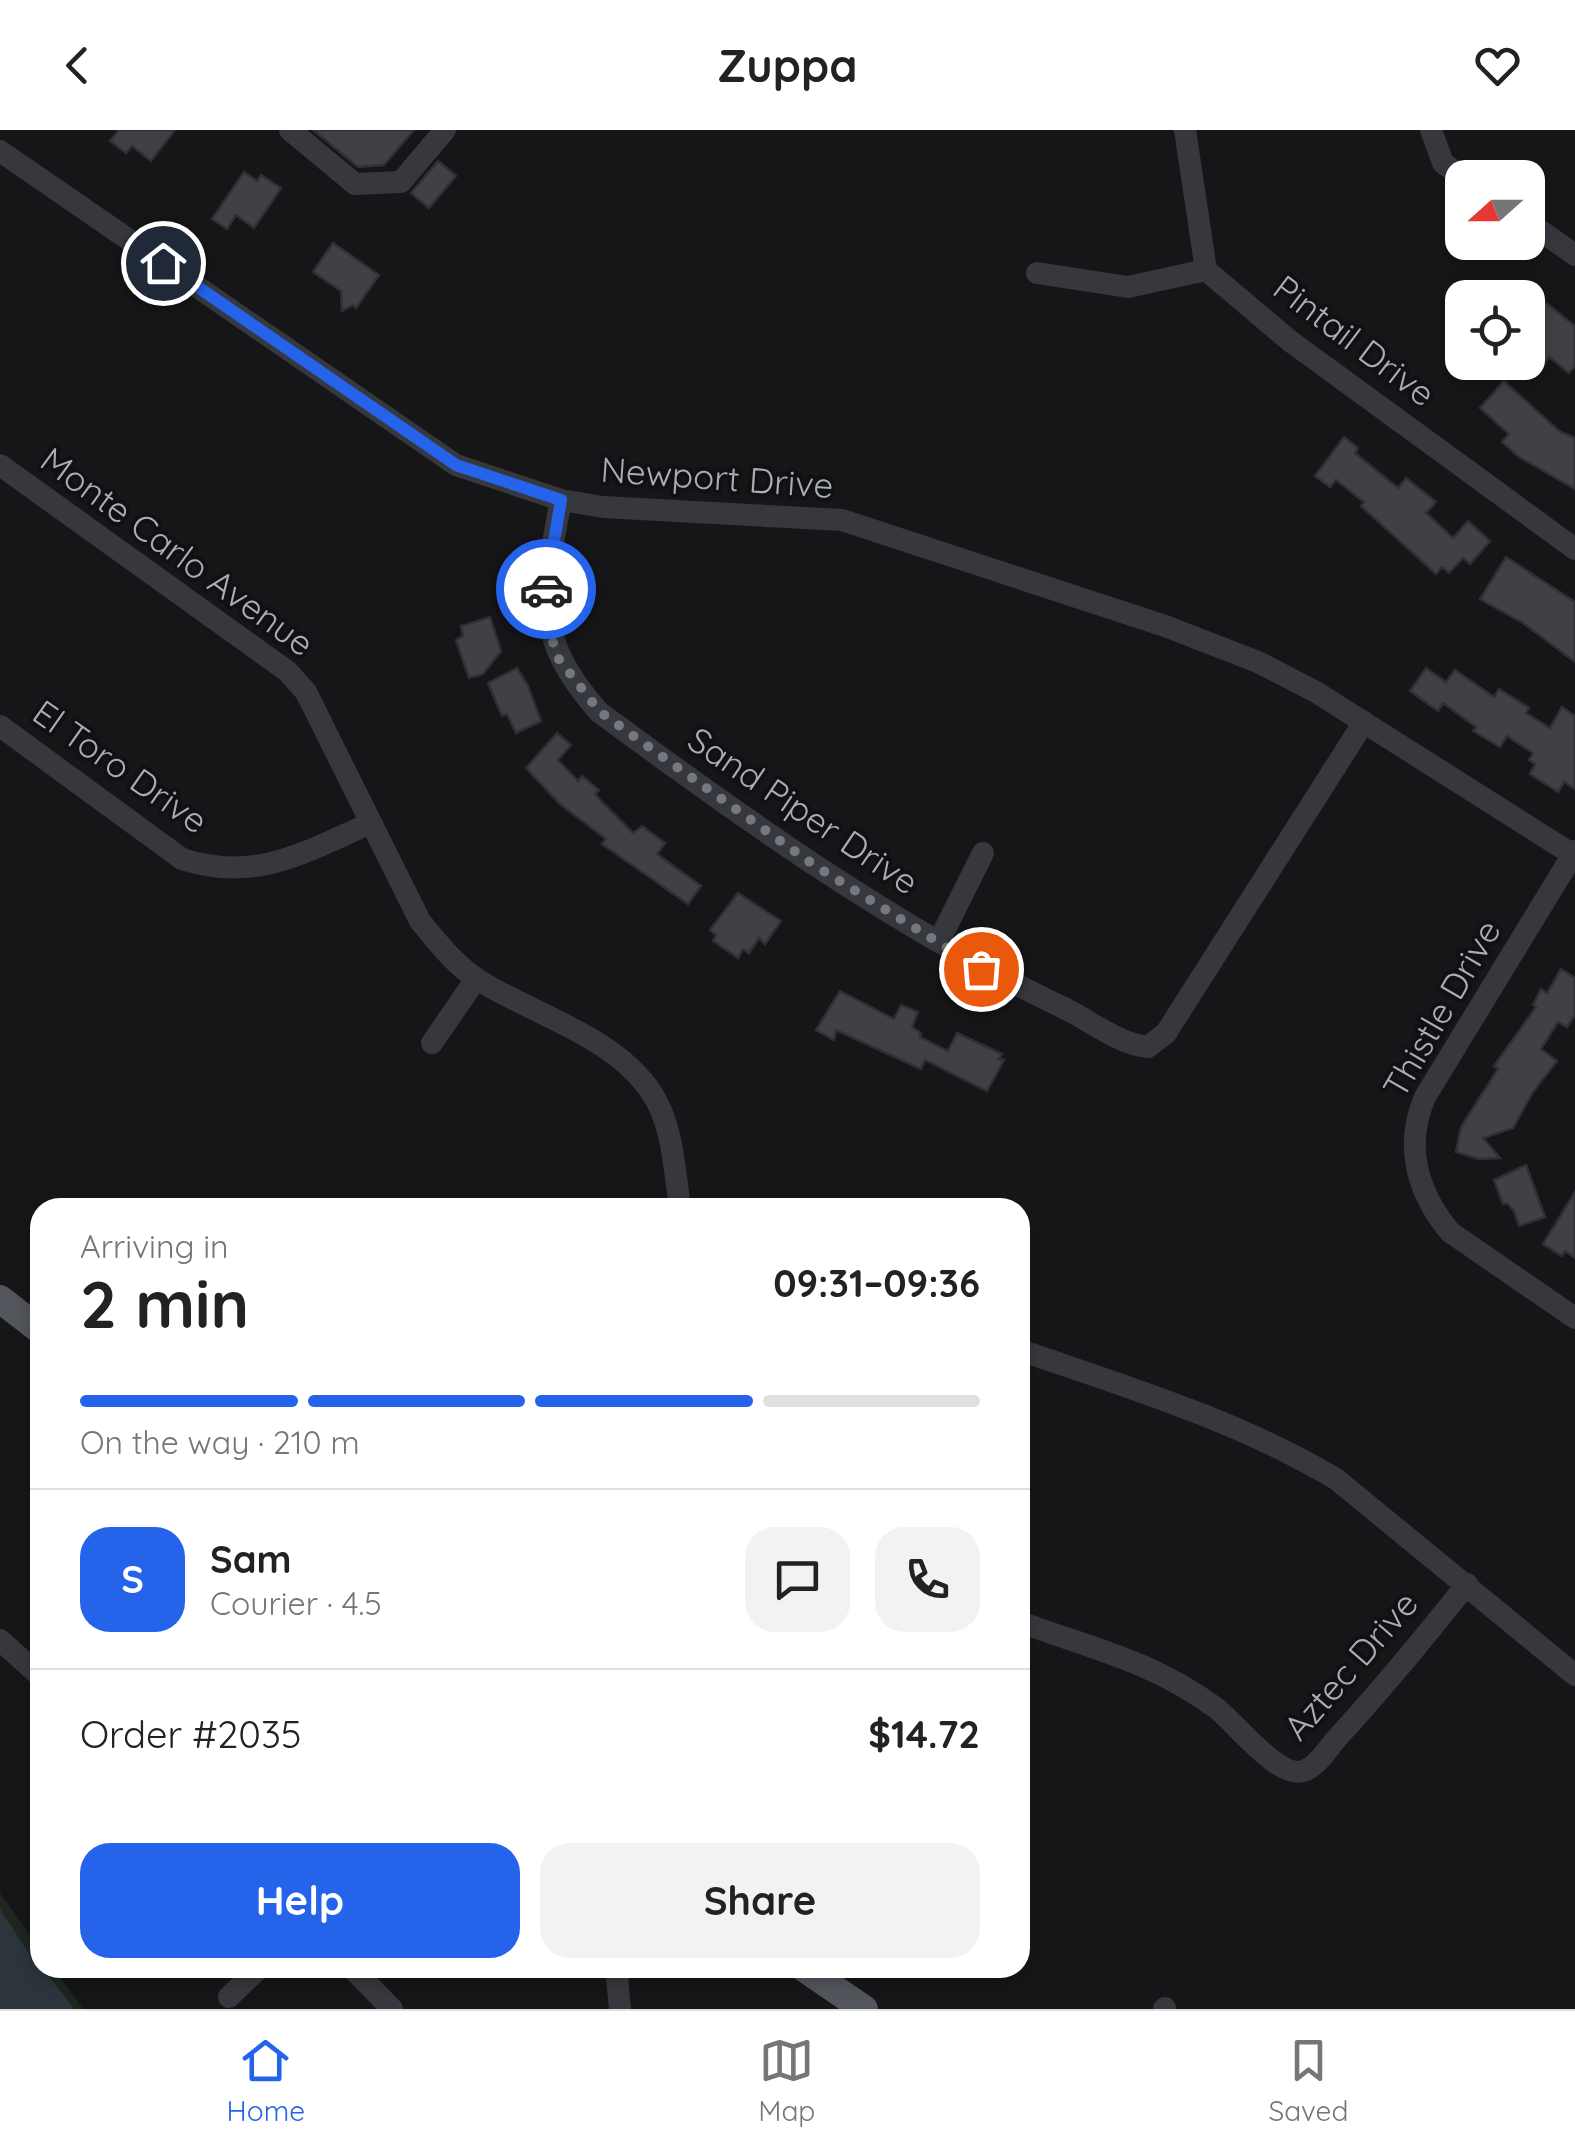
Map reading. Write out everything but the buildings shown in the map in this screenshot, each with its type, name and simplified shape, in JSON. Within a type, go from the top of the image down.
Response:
[{"type":"main road","points":[[0,1299],[30,1322]]},
{"type":"main road","points":[[819,1978],[864,2009]]},
{"type":"street","points":[[290,130],[355,184],[401,182],[445,130]]},
{"type":"street","points":[[1037,273],[1128,287],[1206,270],[1185,130]]},
{"type":"street","points":[[1431,130],[1445,164]]},
{"type":"street","name":"Newport Drive","points":[[0,151],[456,465],[561,500],[693,514],[842,520],[1165,626],[1240,654],[1316,692],[1574,854]]},
{"type":"street","points":[[1545,234],[1575,255]]},
{"type":"street","name":"Pintail Drive","points":[[1206,270],[1290,341],[1575,549]]},
{"type":"street","name":"Monte Carlo Avenue","points":[[0,465],[287,671],[320,714],[420,921],[476,979],[606,1049],[637,1075],[658,1102],[668,1134],[678,1198]]},
{"type":"street","name":"Sand Piper Drive","points":[[561,500],[546,578],[547,610],[558,658],[600,712],[880,909],[981,969],[1132,1046],[1148,1047],[1166,1033],[1364,722]]},
{"type":"street","name":"El Toro Drive","points":[[0,726],[182,859],[205,867],[240,870],[278,863],[371,823]]},
{"type":"street","points":[[939,941],[983,853]]},
{"type":"street","name":"Thistle Drive","points":[[1574,854],[1424,1097],[1413,1134],[1419,1181],[1434,1213],[1450,1232],[1575,1318]]},
{"type":"street","points":[[432,1043],[476,979]]},
{"type":"street","points":[[1030,1354],[1230,1426],[1295,1454],[1336,1479],[1575,1675]]},
{"type":"street","name":"Aztec Drive","points":[[1030,1626],[1170,1676],[1232,1719],[1278,1767],[1296,1772],[1308,1770],[1400,1686],[1467,1584]]},
{"type":"street","points":[[0,1640],[30,1667]]},
{"type":"street","points":[[229,1997],[249,1978]]},
{"type":"street","points":[[362,1978],[392,2009]]},
{"type":"street","points":[[617,1978],[620,2009]]},
{"type":"shaded area","points":[[0,1893],[30,1935],[30,1978],[60,1978],[83,2009],[0,2009]]},
{"type":"shaded area","points":[[0,1909],[30,1955],[30,1978],[51,1978],[74,2009],[0,2009]]},
{"type":"way so far","points":[[546,589],[551,636],[558,658],[600,712],[814,865],[981,969]]},
{"type":"route","points":[[163,263],[456,465],[561,500],[546,589]]}]
